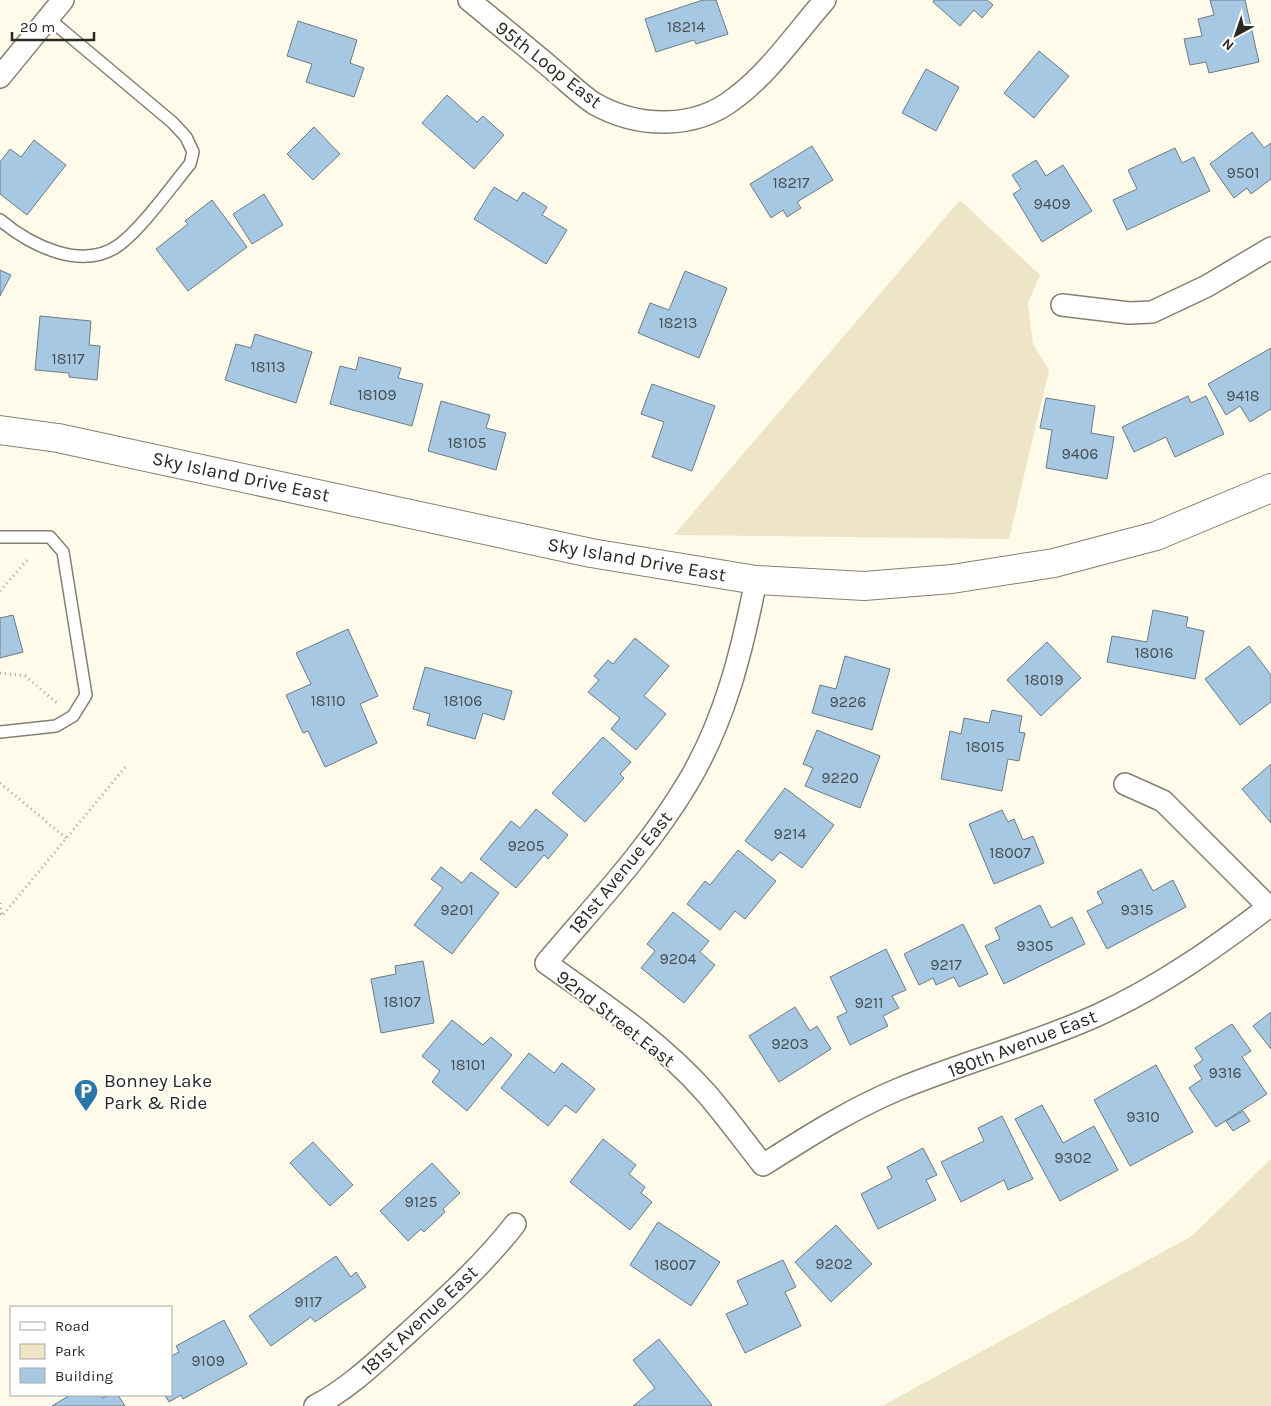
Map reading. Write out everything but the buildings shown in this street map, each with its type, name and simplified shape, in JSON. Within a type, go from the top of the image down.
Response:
[{"type":"street","points":[[0,77],[63,0]]},
{"type":"street","name":"95th Loop East","points":[[469,0],[594,103],[623,117],[637,120],[675,122],[716,110],[734,99],[758,78],[825,0]]},
{"type":"street","points":[[1062,305],[1129,314],[1152,312],[1207,286],[1271,249]]},
{"type":"street","name":"Sky Island Drive East","points":[[0,430],[87,444],[591,553],[756,580],[864,586],[952,579],[1054,563],[1156,536],[1271,488]]},
{"type":"street","name":"181st Avenue East","points":[[546,963],[649,841],[687,784],[711,738],[733,681],[744,645],[756,580]]},
{"type":"street","points":[[1125,784],[1164,801],[1270,906]]},
{"type":"street","name":"180th Avenue East","points":[[763,1165],[832,1122],[898,1090],[1097,1016],[1146,992],[1197,961],[1270,906]]},
{"type":"street","name":"92nd Street East","points":[[546,963],[619,1015],[659,1047],[706,1092],[763,1165]]},
{"type":"street","name":"181st Avenue East","points":[[315,1406],[370,1368],[502,1242],[515,1224]]},
{"type":"lane","points":[[0,220],[14,232],[40,246],[62,254],[84,255],[105,253],[119,246],[130,235],[190,164],[193,152],[186,137],[172,122],[48,18]]},
{"type":"lane","points":[[0,538],[50,537],[63,552],[86,694],[72,716],[56,726],[0,732]]},
{"type":"path","points":[[0,591],[47,537]]},
{"type":"path","points":[[0,673],[25,676],[72,716]]},
{"type":"path","points":[[1,915],[127,765]]},
{"type":"path","points":[[0,783],[66,838]]},
{"type":"path","points":[[0,904],[1,915]]},
{"type":"green space","points":[[960,200],[1040,275],[1028,303],[1033,344],[1049,370],[1009,539],[674,535]]},
{"type":"green space","points":[[1271,1159],[1271,1406],[882,1406],[1192,1236]]},
{"type":"place","name":"Bonney Lake Park & Ride","points":[[86,1112]]}]
